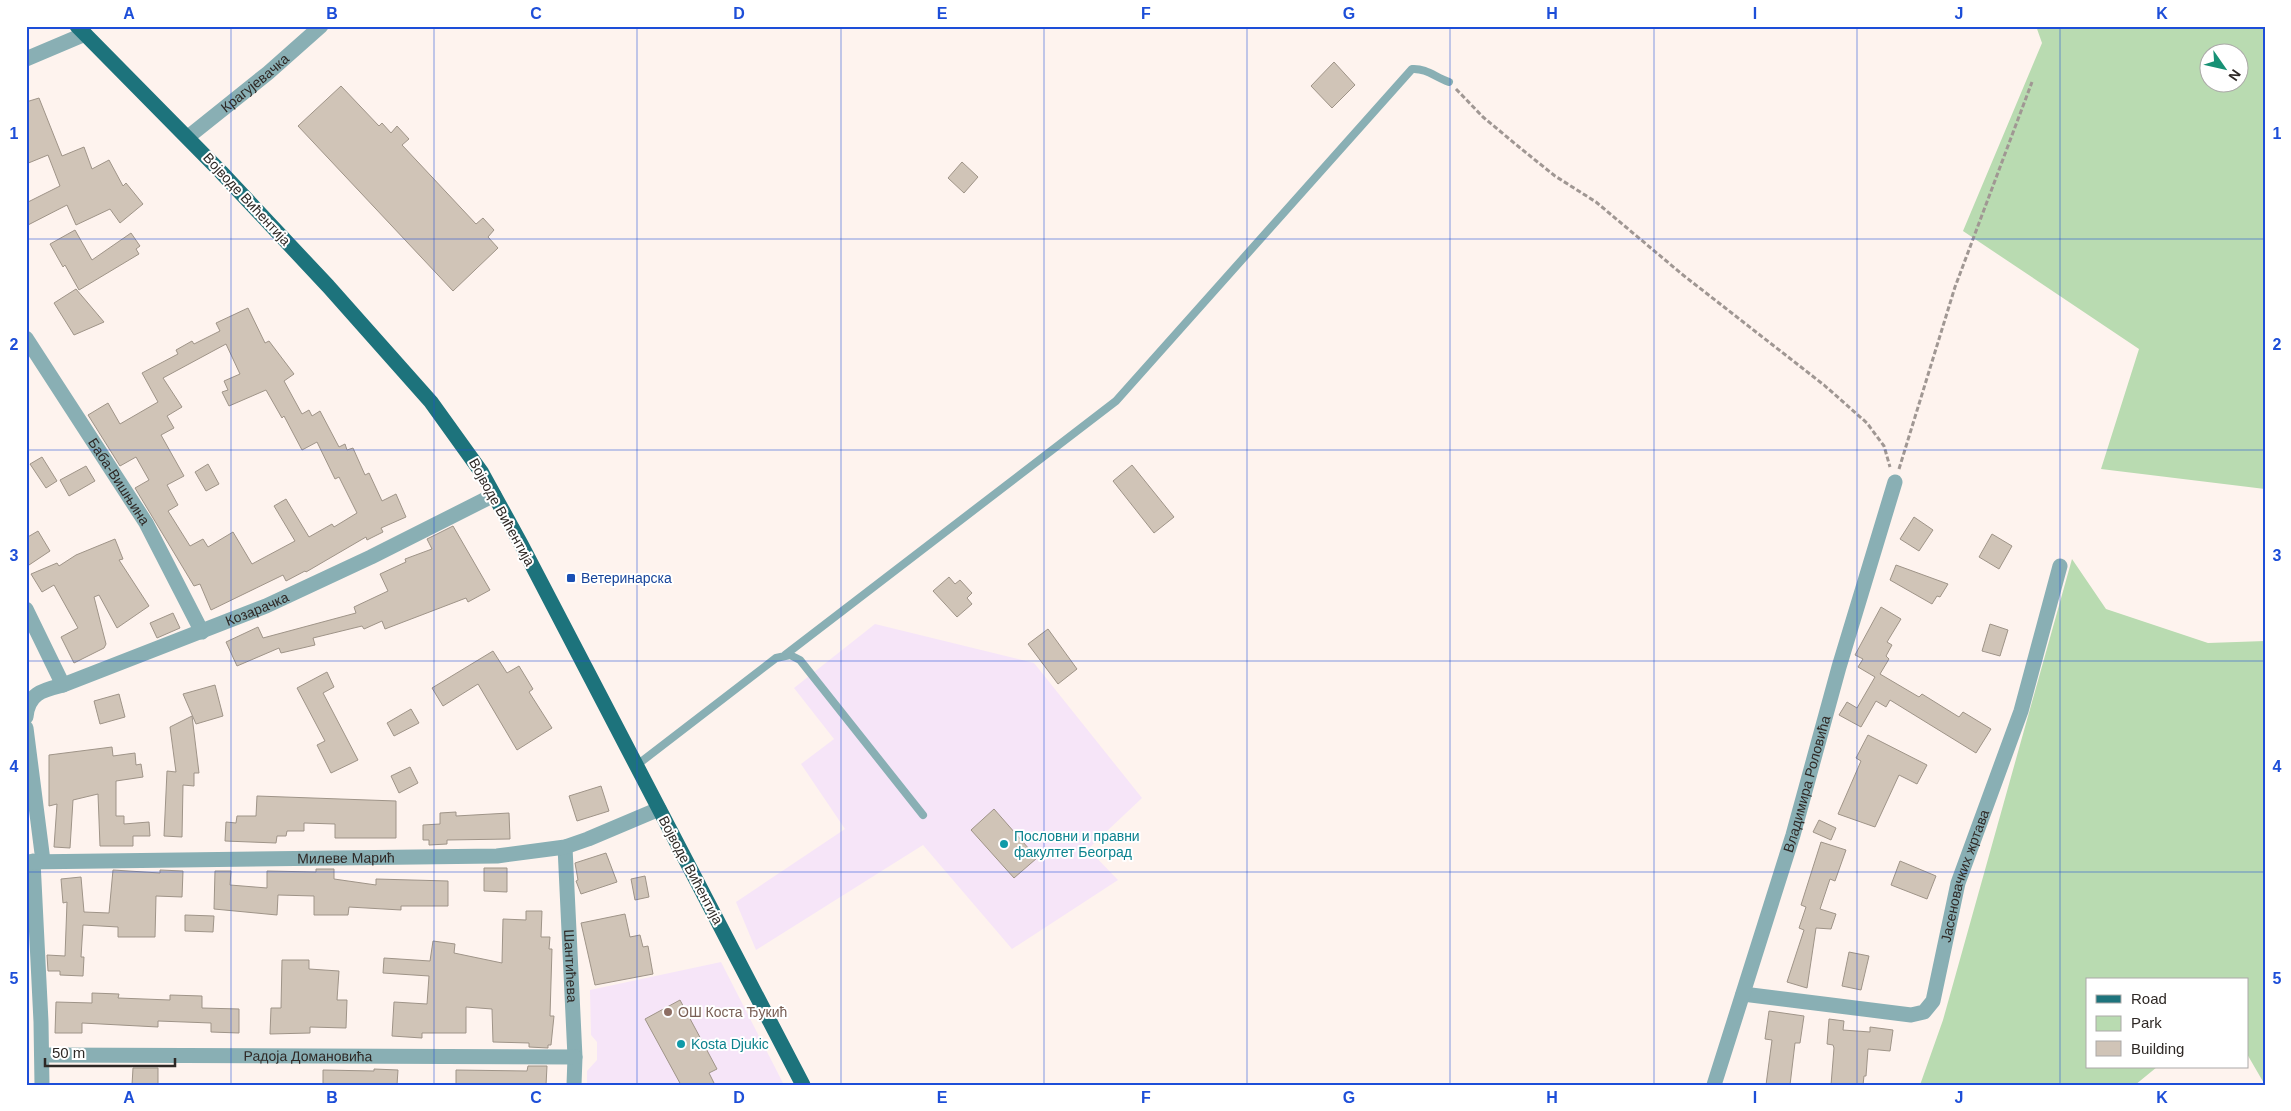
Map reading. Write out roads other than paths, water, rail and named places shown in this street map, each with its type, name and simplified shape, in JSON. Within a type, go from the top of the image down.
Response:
[{"type":"main road","name":"Војводе Вићентија","points":[[81,30],[188,137],[328,286],[431,402],[464,445],[494,495],[803,1085]]},
{"type":"street","name":"Крагујевачка","points":[[188,137],[268,73],[321,26]]},
{"type":"street","points":[[26,59],[81,30]]},
{"type":"street","name":"Баба-Вишњина","points":[[26,338],[146,523],[202,632]]},
{"type":"street","name":"Владимира Роловића","points":[[1714,1085],[1793,835],[1839,667],[1895,482]]},
{"type":"street","name":"Козарачка","points":[[26,716],[27,705],[40,691],[63,685],[202,632],[328,578],[494,495]]},
{"type":"street","name":"Јасеновачких жртава","points":[[1743,994],[1911,1015],[1924,1012],[1932,1001],[1958,883],[2021,711],[2060,566]]},
{"type":"street","points":[[26,609],[63,685]]},
{"type":"street","points":[[26,728],[34,862],[34,1023],[42,1055],[42,1085]]},
{"type":"street","name":"Милеве Марић","points":[[34,862],[458,857],[532,853],[565,847],[659,809]]},
{"type":"street","name":"Шантићева","points":[[565,847],[575,1057],[574,1085]]},
{"type":"street","name":"Радоја Домановића","points":[[42,1055],[575,1057]]},
{"type":"lane","points":[[636,765],[776,658],[785,655],[1116,401],[1412,68],[1423,68],[1437,78],[1449,82]]},
{"type":"lane","points":[[785,655],[800,660],[923,815]]},
{"type":"place","name":"Ветеринарска","points":[[571,578]]},
{"type":"place","name":"Пословни и правни факултет Београд","points":[[1004,844]]},
{"type":"place","name":"ОШ Коста Ђукић","points":[[668,1012]]},
{"type":"place","name":"Kosta Djukic","points":[[681,1044]]}]
